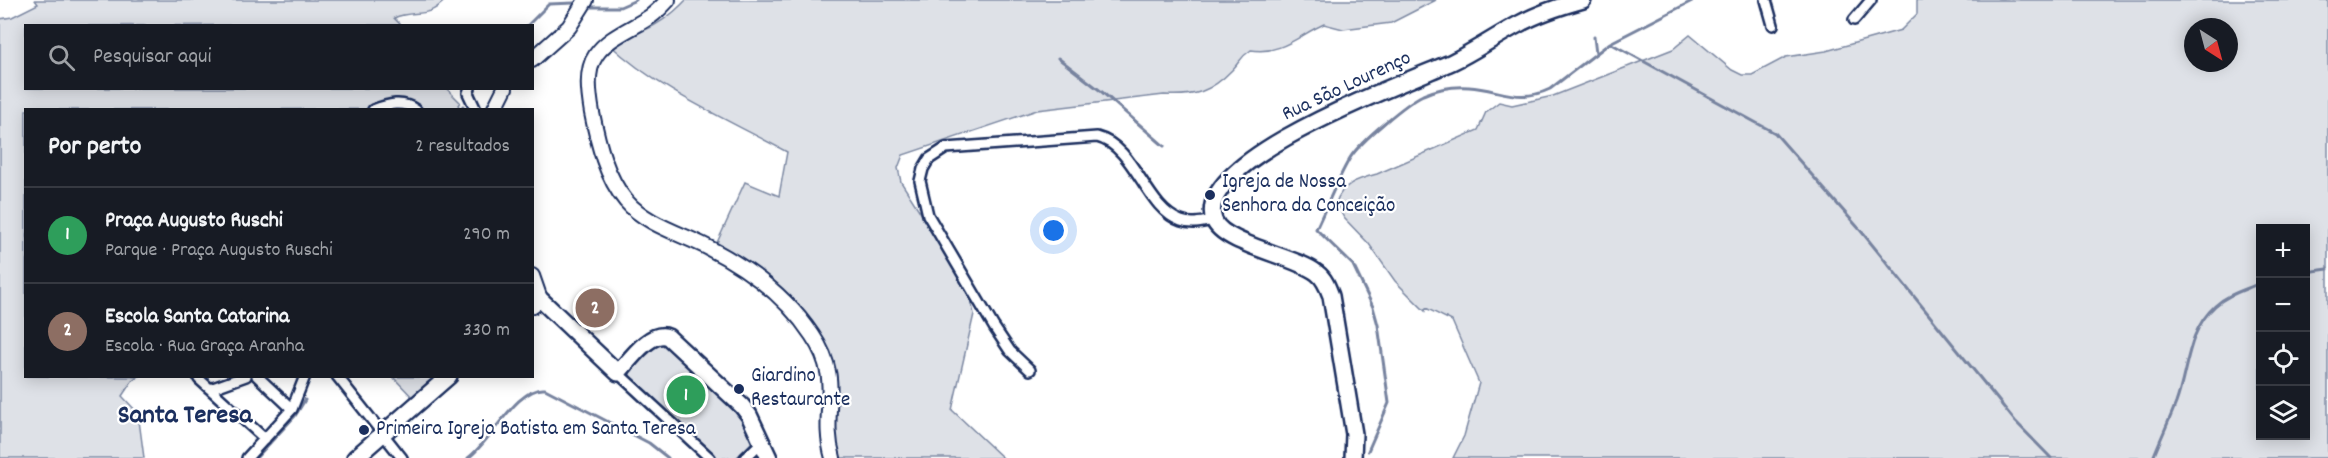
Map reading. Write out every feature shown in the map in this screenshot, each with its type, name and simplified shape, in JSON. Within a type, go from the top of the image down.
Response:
[{"type":"main road","name":"Rua São Lourenço","points":[[1214,220],[1215,197],[1224,183],[1244,164],[1309,124],[1454,61],[1538,15],[1583,0]]},
{"type":"main road","points":[[1214,220],[1226,234],[1309,268],[1327,285],[1333,307],[1354,434],[1353,458]]},
{"type":"main road","points":[[536,302],[618,373],[651,339],[664,335],[678,345],[742,406],[769,458]]},
{"type":"main road","points":[[355,458],[447,378]]},
{"type":"street","points":[[534,58],[569,27],[586,0]]},
{"type":"street","points":[[668,0],[654,14],[603,47],[592,62],[589,94],[602,153],[616,185],[633,208],[654,222],[707,247],[769,286],[811,333],[821,349],[829,374],[831,398],[828,431],[833,458]]},
{"type":"street","points":[[1766,0],[1773,26]]},
{"type":"street","points":[[1854,20],[1871,0]]},
{"type":"street","points":[[469,90],[468,93],[475,108]]},
{"type":"street","points":[[495,108],[504,90]]},
{"type":"street","points":[[380,108],[394,104],[410,105],[414,108]]},
{"type":"street","points":[[1030,370],[1010,351],[994,327],[928,215],[920,181],[923,169],[934,155],[946,148],[1097,137],[1104,139],[1118,150],[1156,200],[1180,221],[1194,223],[1214,220]]},
{"type":"street","points":[[618,373],[710,458]]},
{"type":"street","points":[[210,389],[240,378]]},
{"type":"street","points":[[259,378],[292,409]]},
{"type":"street","points":[[247,458],[292,409],[304,378]]},
{"type":"street","points":[[340,378],[402,458]]},
{"type":"street","points":[[199,379],[265,439]]},
{"type":"street","points":[[745,458],[762,442]]},
{"type":"shaded area","points":[[35,0],[445,0],[432,10],[394,18],[400,24],[24,24],[24,90],[448,90],[460,102],[458,105],[460,108],[24,108],[24,378],[136,378],[122,396],[138,413],[144,458],[0,458],[0,19],[12,17],[38,4]]},
{"type":"shaded area","points":[[686,0],[1436,0],[1391,23],[1343,29],[1324,24],[1281,47],[1262,51],[1251,50],[1217,83],[1193,94],[1164,95],[1037,110],[903,155],[898,168],[901,182],[968,287],[974,314],[952,410],[1003,458],[836,458],[834,453],[834,390],[811,329],[715,247],[745,182],[779,196],[787,152],[671,90],[649,76],[609,44],[656,24],[669,16]]},
{"type":"shaded area","points":[[1917,0],[2328,0],[2328,458],[1453,458],[1464,436],[1479,383],[1452,321],[1426,308],[1425,311],[1395,281],[1369,244],[1344,218],[1336,203],[1347,186],[1478,130],[1486,112],[1499,102],[1512,105],[1553,96],[1673,49],[1690,35],[1732,70],[1742,75],[1752,75],[1786,57],[1826,51],[1901,30],[1917,14]]},
{"type":"shaded area","points":[[662,341],[743,414],[755,439],[736,458],[717,458],[630,376],[630,371],[656,342]]},
{"type":"shaded area","points":[[394,378],[440,378],[415,400]]},
{"type":"waterway","points":[[591,7],[620,7],[636,0]]},
{"type":"waterway","points":[[1368,451],[1389,403],[1378,325],[1373,307],[1353,265],[1316,229],[1336,184],[1355,151],[1384,124],[1423,95],[1463,87],[1519,95],[1539,93],[1550,89],[1610,43],[1694,0]]},
{"type":"waterway","points":[[529,24],[549,4],[574,3]]},
{"type":"waterway","points":[[1594,37],[1596,53]]},
{"type":"waterway","points":[[1610,43],[1775,133],[1861,231],[2015,421],[2051,458]]},
{"type":"waterway","points":[[1058,58],[1102,92],[1164,146]]},
{"type":"waterway","points":[[2310,271],[2328,269]]},
{"type":"waterway","points":[[2153,458],[2176,403],[2199,327],[2220,302],[2256,285]]},
{"type":"waterway","points":[[468,458],[524,396],[535,390],[545,389],[649,443],[668,458]]},
{"type":"waterway","points":[[256,458],[295,416],[305,400]]},
{"type":"place","name":"Igreja de Nossa Senhora da Conceição","points":[[1210,195]]},
{"type":"place","name":"Escola Santa Catarina","points":[[595,308]]},
{"type":"place","name":"Giardino Restaurante","points":[[739,389]]},
{"type":"place","name":"Praça Augusto Ruschi","points":[[686,395]]},
{"type":"place","name":"Primeira Igreja Batista em Santa Teresa","points":[[364,430]]},
{"type":"district","name":"Santa Teresa","points":[[185,416]]}]
